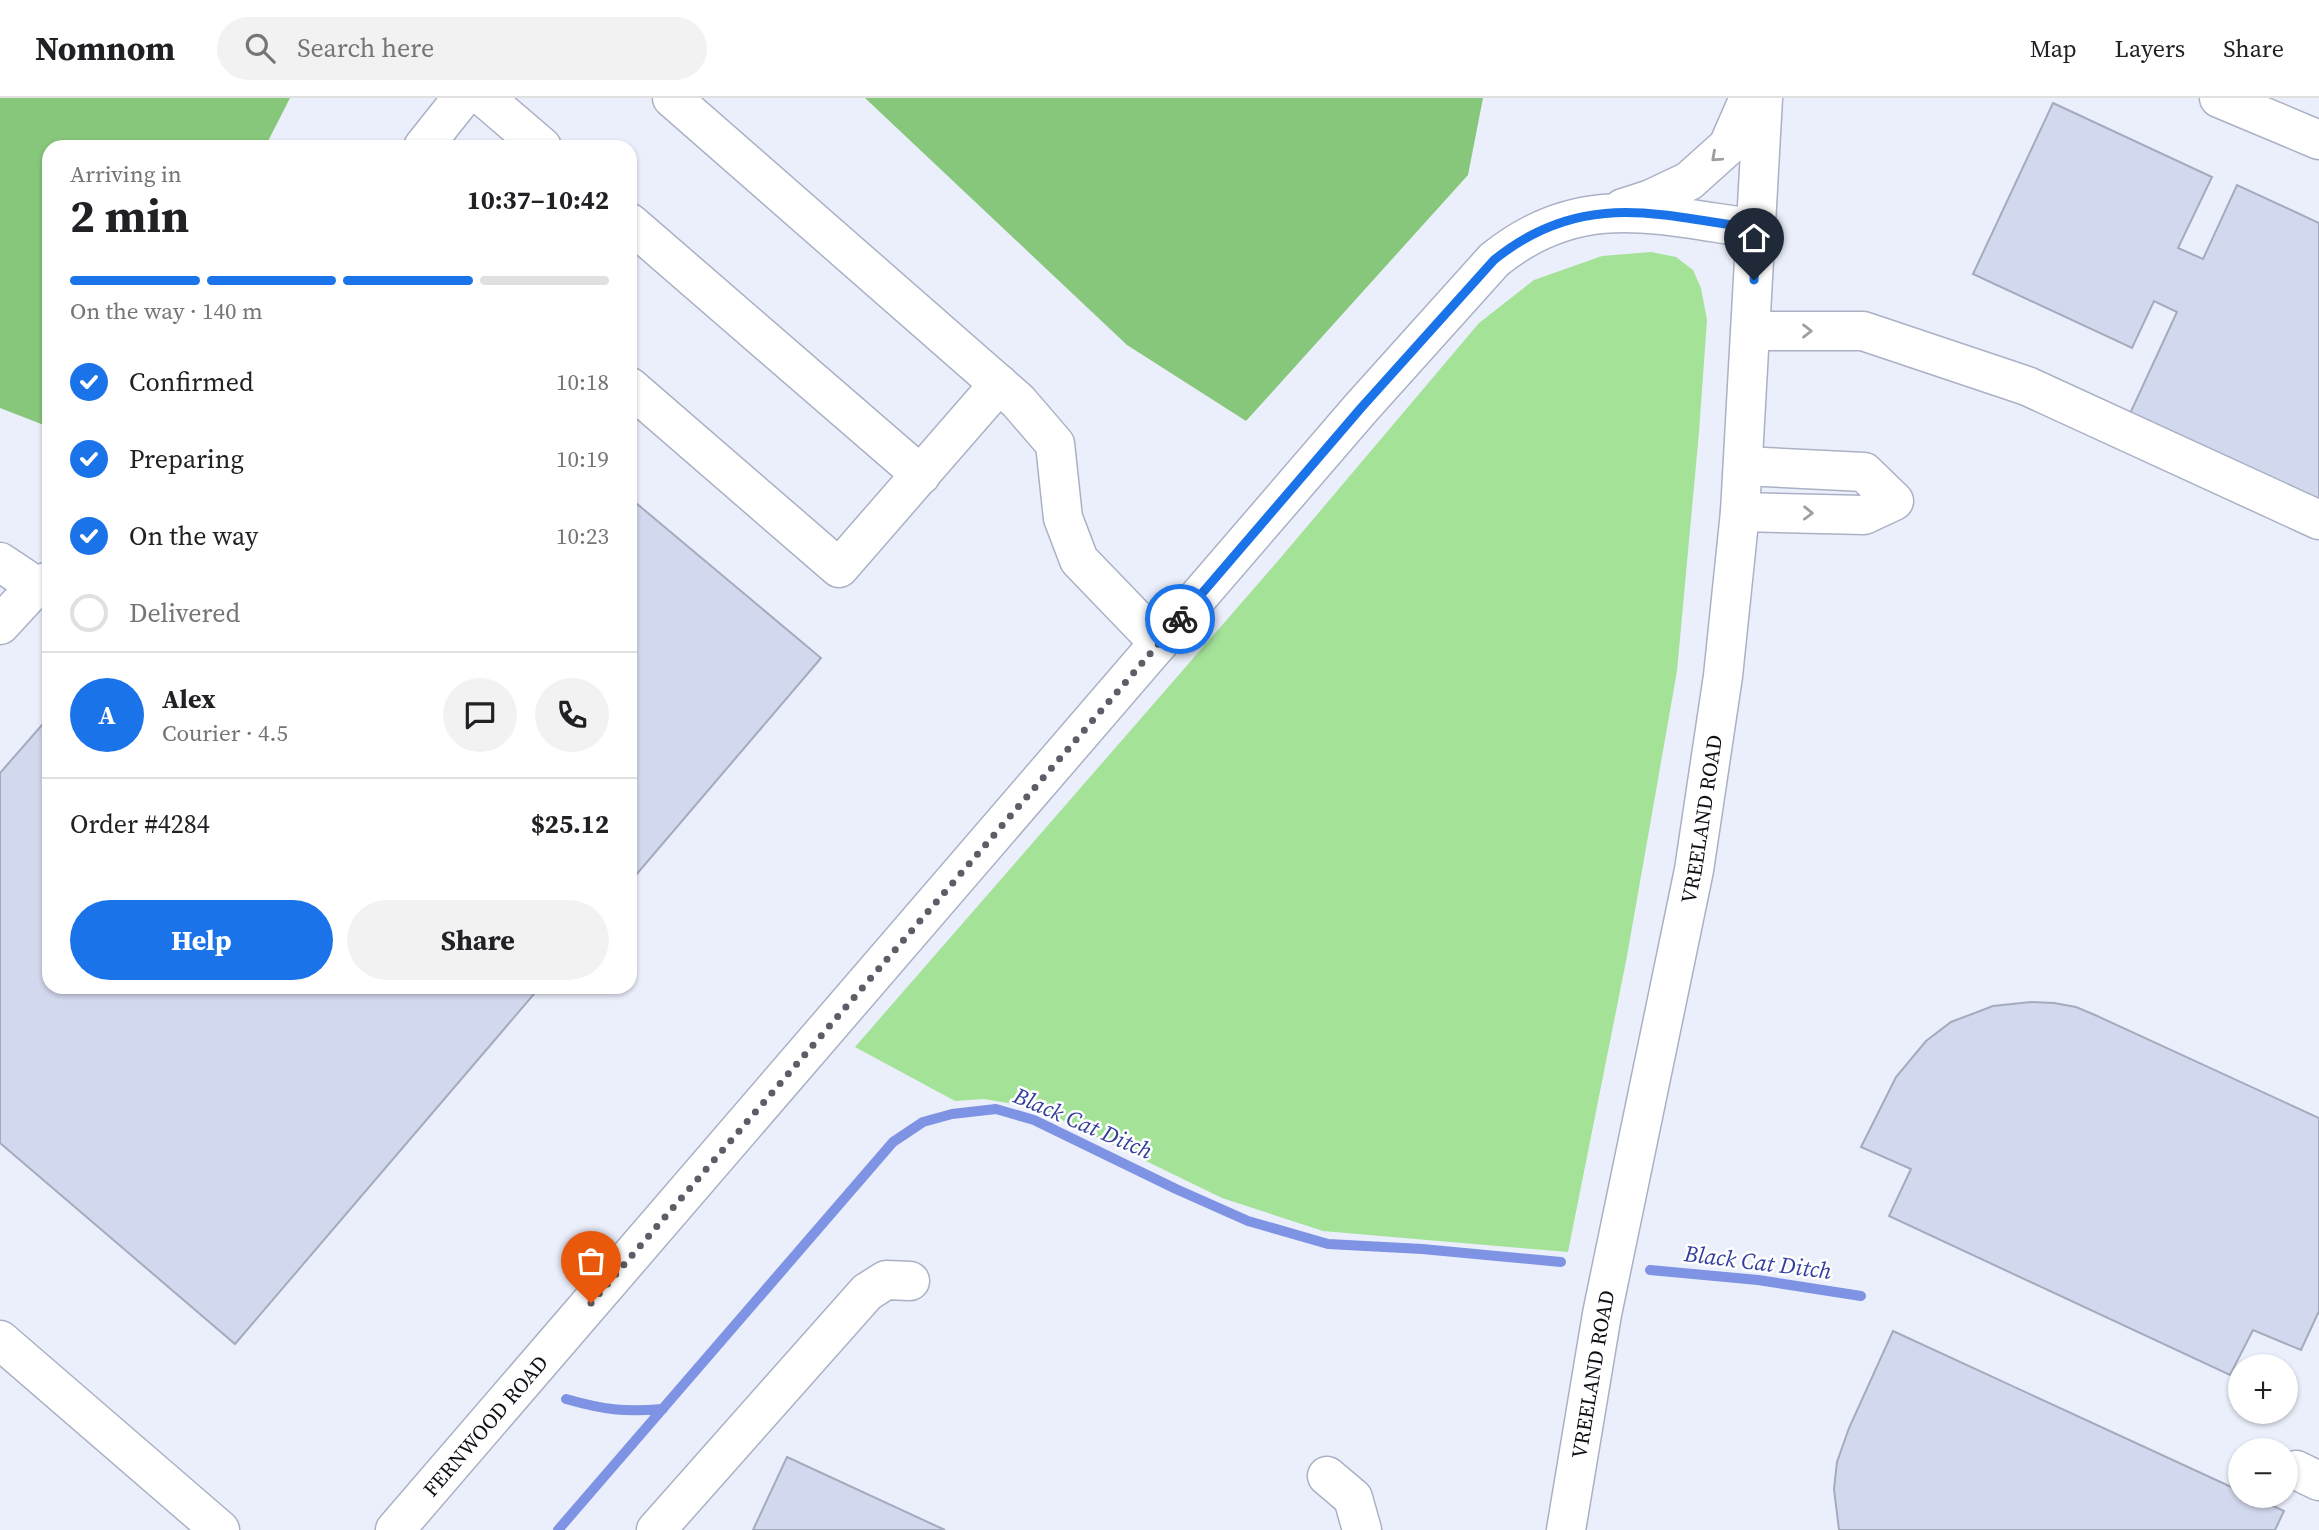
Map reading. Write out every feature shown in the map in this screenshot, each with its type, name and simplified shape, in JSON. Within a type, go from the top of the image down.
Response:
[{"type":"street","points":[[429,140],[463,98]]},
{"type":"street","points":[[485,98],[534,140]]},
{"type":"street","points":[[672,98],[1018,401],[1055,444],[1063,518],[1079,560],[1159,643]]},
{"type":"street","points":[[1611,212],[1651,199],[1689,181],[1728,146],[1749,98]]},
{"type":"street","name":"VREELAND ROAD","points":[[1566,1530],[1602,1314],[1694,870],[1723,676],[1740,512],[1763,98]]},
{"type":"street","points":[[2219,98],[2319,140]]},
{"type":"street","name":"FERNWOOD ROAD","points":[[395,1530],[1361,408],[1494,260],[1536,231],[1585,215],[1611,212],[1662,215],[1757,229]]},
{"type":"street","points":[[637,229],[920,475]]},
{"type":"street","points":[[1751,331],[1863,331],[2028,386],[2319,520]]},
{"type":"street","points":[[637,393],[839,568],[999,384]]},
{"type":"street","points":[[1740,512],[1864,514],[1894,501],[1864,472],[1742,466]]},
{"type":"street","points":[[0,562],[42,583],[0,625]]},
{"type":"street","points":[[656,1530],[867,1292],[886,1280],[910,1281]]},
{"type":"street","points":[[0,1340],[220,1530]]},
{"type":"street","points":[[1327,1476],[1353,1498],[1362,1530]]},
{"type":"green space","points":[[0,98],[290,98],[269,140],[42,140],[42,424],[0,408]]},
{"type":"green space","points":[[865,98],[1483,98],[1468,175],[1246,421],[1127,345]]},
{"type":"green space","points":[[1651,252],[1676,257],[1693,270],[1701,288],[1707,320],[1699,432],[1677,671],[1627,956],[1568,1252],[1323,1231],[1222,1198],[1037,1108],[984,1099],[955,1101],[855,1047],[1277,562],[1479,323],[1534,280],[1602,256]]},
{"type":"building","points":[[2053,103],[2212,177],[2178,248],[2203,259],[2237,185],[2319,223],[2319,509],[2127,420],[2177,312],[2154,301],[2132,348],[1973,274]]},
{"type":"building","points":[[637,504],[821,658],[637,874]]},
{"type":"building","points":[[42,725],[42,994],[534,994],[235,1344],[0,1143],[0,773]]},
{"type":"building","points":[[2031,1002],[2076,1007],[2319,1118],[2319,1311],[2301,1350],[2253,1330],[2241,1354],[2228,1354],[2228,1374],[1889,1216],[1911,1169],[1861,1147],[1896,1077],[1926,1041],[1951,1022],[1993,1006]]},
{"type":"building","points":[[1893,1331],[2228,1485],[2228,1508],[2278,1508],[2284,1511],[2275,1530],[1839,1530],[1834,1489],[1837,1462],[1849,1428]]},
{"type":"building","points":[[787,1457],[945,1530],[753,1530]]},
{"type":"waterway","name":"Black Cat Ditch","points":[[558,1530],[893,1142],[923,1122],[952,1114],[996,1109],[1034,1120],[1248,1221],[1328,1244],[1422,1249],[1561,1262]]},
{"type":"waterway","name":"Black Cat Ditch","points":[[1650,1270],[1758,1280],[1861,1296]]},
{"type":"waterway","name":"Black Cat Ditch","points":[[566,1399],[614,1409],[663,1409]]},
{"type":"way so far","points":[[591,1303],[1180,619]]},
{"type":"route","points":[[1180,619],[1361,408],[1494,260],[1536,231],[1585,215],[1611,212],[1662,215],[1757,229],[1754,280]]}]
